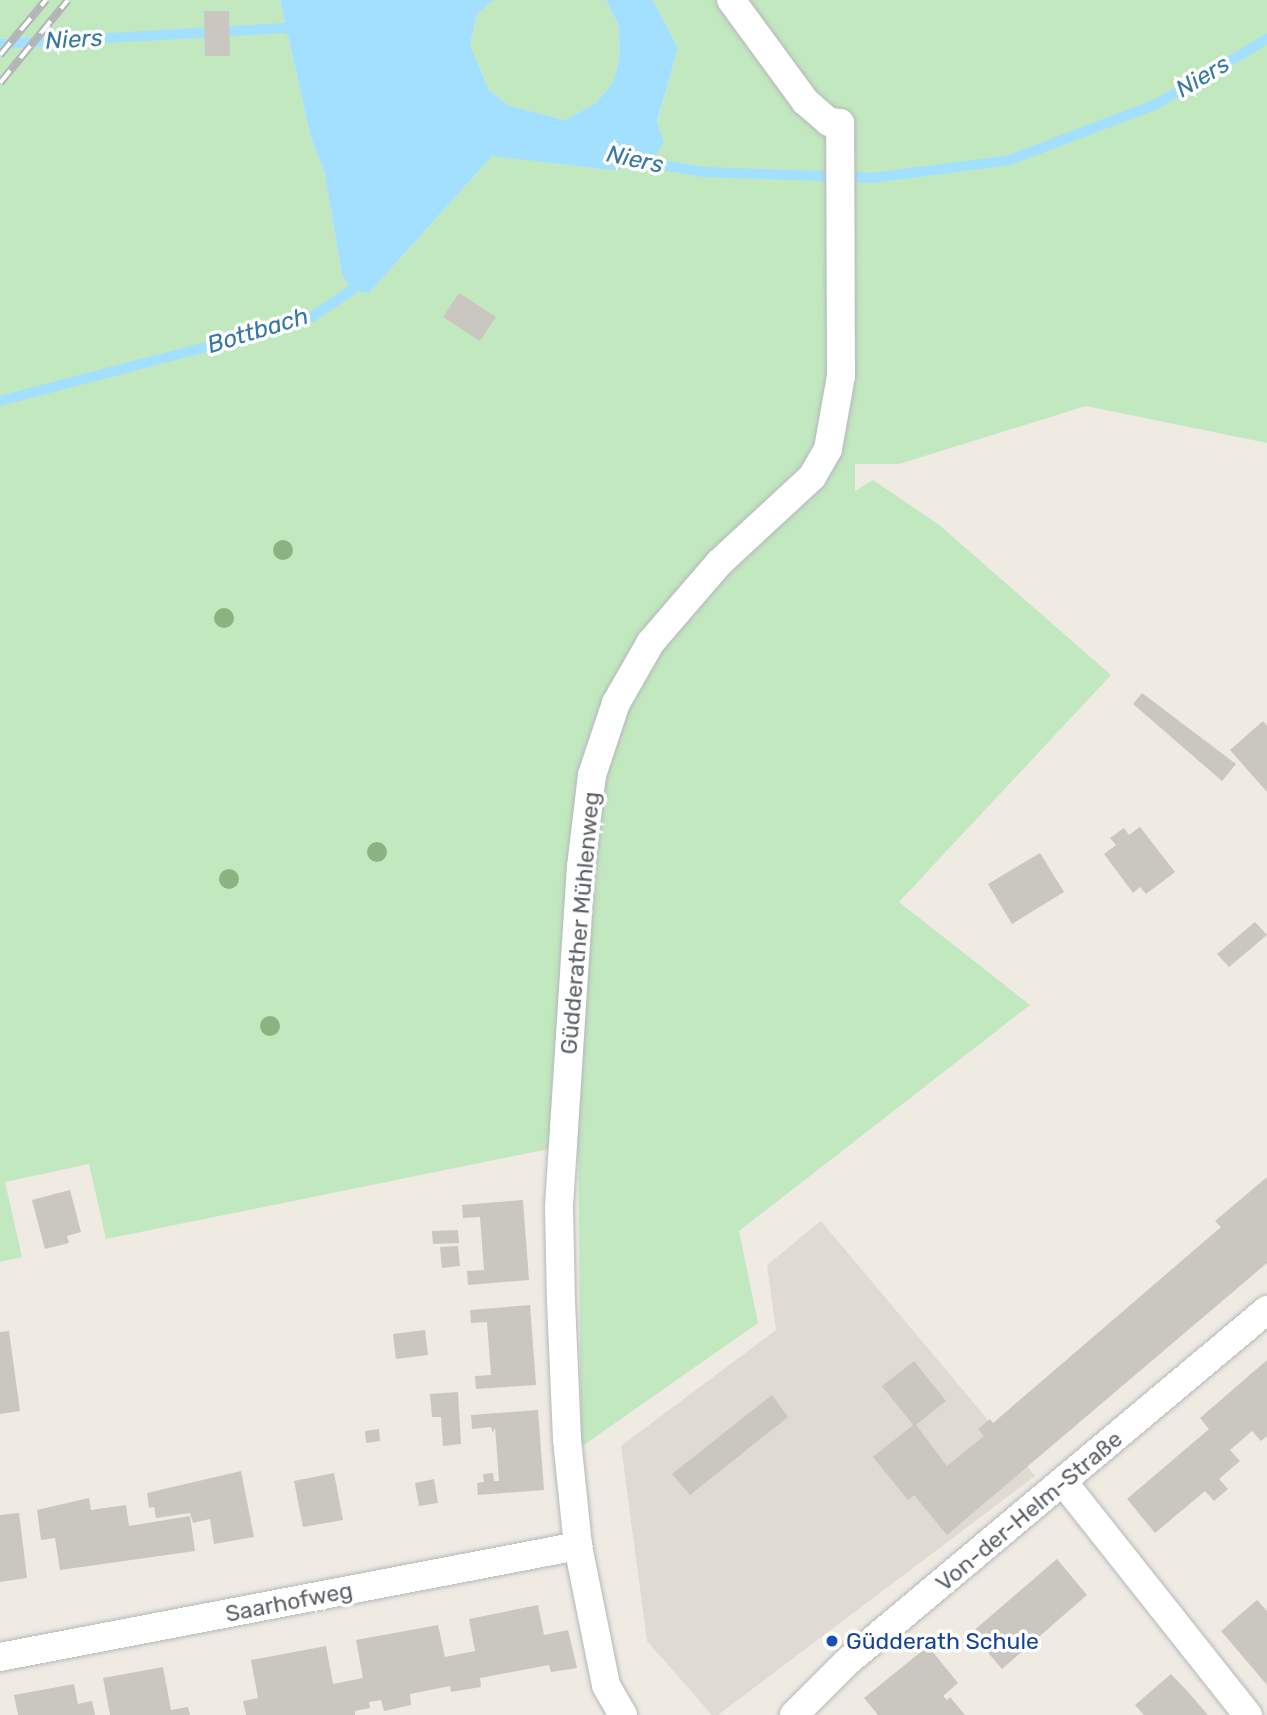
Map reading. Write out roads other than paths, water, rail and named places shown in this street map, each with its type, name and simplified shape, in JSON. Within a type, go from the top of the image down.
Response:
[{"type":"street","name":"Güdderather Mühlenweg","points":[[623,1715],[606,1685],[578,1546],[567,1439],[559,1206],[581,867],[592,775],[616,703],[651,642],[719,564],[791,500],[828,449],[841,376],[840,123],[829,122],[805,101],[731,0]]},
{"type":"street","name":"Von-der-Helm-Straße","points":[[793,1715],[847,1662],[1064,1483],[1267,1310]]},
{"type":"street","points":[[1064,1483],[1248,1715]]},
{"type":"street","name":"Saarhofweg","points":[[0,1657],[578,1546]]},
{"type":"water","points":[[280,0],[494,0],[477,14],[470,45],[489,90],[510,106],[565,120],[596,103],[614,81],[620,53],[618,24],[606,0],[653,0],[678,48],[657,122],[664,142],[650,165],[612,170],[492,156],[369,293],[352,290],[342,274],[324,171],[311,138]]},
{"type":"waterway","name":"Niers","points":[[0,44],[285,28],[296,34]]},
{"type":"waterway","name":"Niers","points":[[637,161],[704,172],[872,178],[1010,160],[1157,104],[1267,39]]},
{"type":"waterway","name":"Bottbach","points":[[0,401],[306,321],[352,290],[360,279]]},
{"type":"railway","points":[[0,55],[46,0]]},
{"type":"railway","points":[[0,83],[68,0]]},
{"type":"place","name":"Güdderath Schule","points":[[832,1641]]}]
